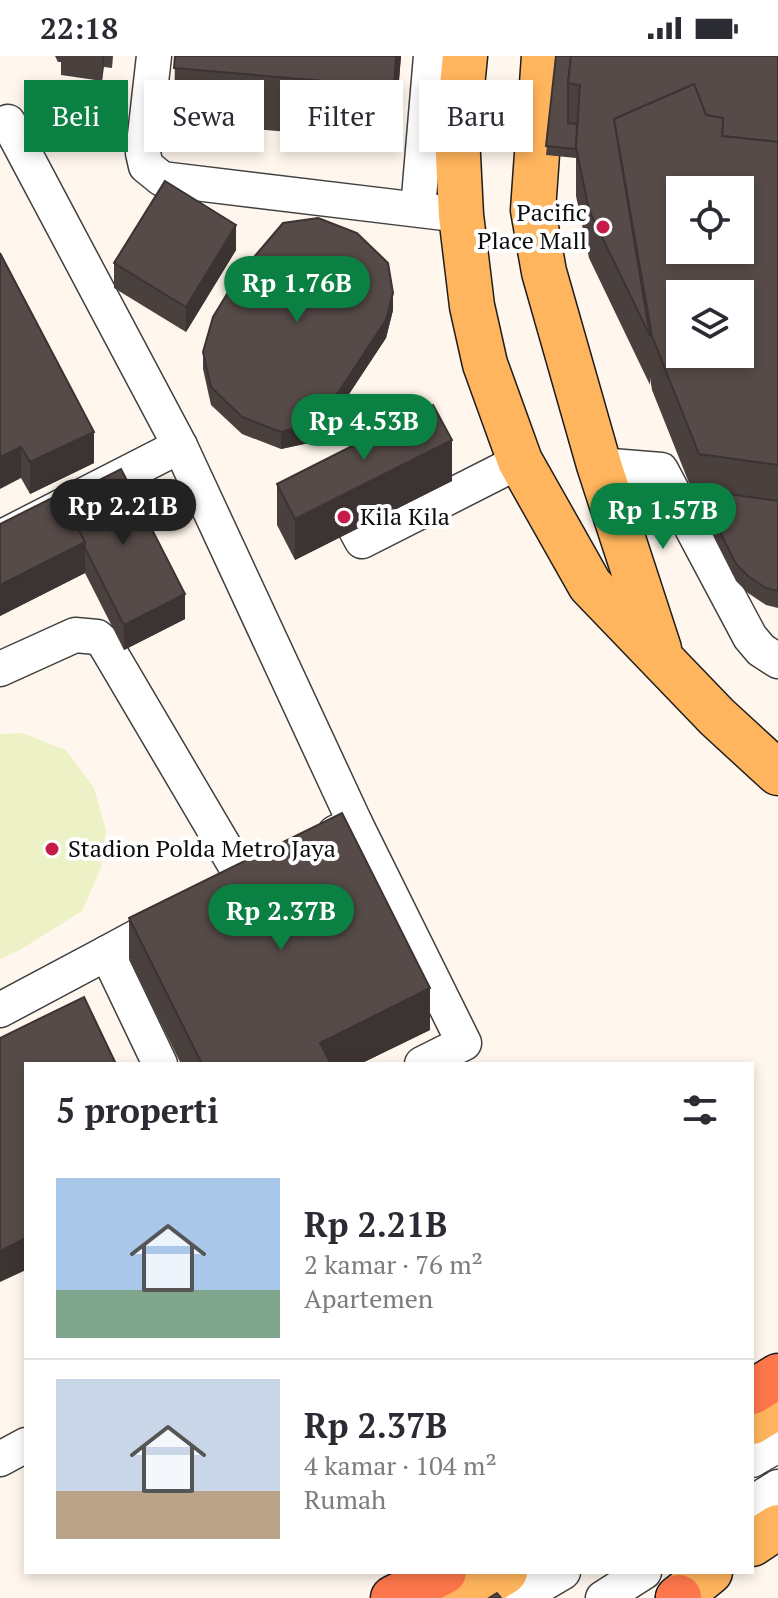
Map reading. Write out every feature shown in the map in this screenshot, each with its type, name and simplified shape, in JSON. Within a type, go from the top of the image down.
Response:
[{"type":"highway","points":[[754,1391],[778,1376]]},
{"type":"highway","points":[[393,1598],[484,1583]]},
{"type":"main road","points":[[465,56],[457,136],[461,215],[472,306],[485,364],[520,461],[590,585],[717,717],[778,773]]},
{"type":"main road","points":[[544,56],[533,210],[544,272],[599,465],[662,659]]},
{"type":"main road","points":[[717,717],[765,744],[778,745]]},
{"type":"main road","points":[[754,1421],[778,1406]]},
{"type":"main road","points":[[754,1543],[778,1527]]},
{"type":"main road","points":[[678,1598],[708,1574]]},
{"type":"lane","points":[[154,56],[143,153],[146,166],[162,179],[461,215]]},
{"type":"lane","points":[[418,209],[431,56]]},
{"type":"lane","points":[[3,119],[180,446],[355,823],[469,1054],[431,1062]]},
{"type":"lane","points":[[533,210],[559,156]]},
{"type":"lane","points":[[0,538],[180,446]]},
{"type":"lane","points":[[356,530],[362,541],[520,461]]},
{"type":"lane","points":[[599,465],[661,470],[750,637],[761,650],[778,661]]},
{"type":"lane","points":[[0,669],[75,635],[97,637],[105,644],[230,887],[0,1010]]},
{"type":"lane","points":[[313,844],[355,823]]},
{"type":"lane","points":[[107,953],[159,1062]]},
{"type":"lane","points":[[754,1459],[778,1445]]},
{"type":"lane","points":[[0,1459],[24,1446]]},
{"type":"lane","points":[[754,1502],[778,1487]]},
{"type":"lane","points":[[484,1583],[549,1574]]},
{"type":"lane","points":[[603,1598],[641,1574]]},
{"type":"green space","name":"Stadion Polda Metro Jaya","points":[[22,733],[66,750],[94,788],[106,830],[101,868],[82,911],[0,959],[0,734]]},
{"type":"building","points":[[175,56],[396,56],[394,80],[313,80],[174,68]]},
{"type":"building","points":[[556,56],[571,56],[568,123],[577,124],[576,149],[546,146]]},
{"type":"building","points":[[571,56],[778,56],[778,142],[722,136],[723,118],[706,115],[694,84],[614,119],[650,336],[589,210],[576,147],[580,85],[568,83]]},
{"type":"building","points":[[694,84],[706,115],[723,118],[722,136],[778,142],[778,465],[699,454],[652,336],[614,119]]},
{"type":"building","points":[[165,181],[236,225],[186,307],[114,263]]},
{"type":"building","points":[[318,218],[357,233],[388,263],[393,293],[386,320],[318,423],[281,432],[242,417],[211,387],[203,352],[213,317],[238,276],[283,223]]},
{"type":"building","points":[[0,253],[94,432],[30,462],[21,447],[0,457]]},
{"type":"building","points":[[433,405],[452,440],[295,519],[277,484]]},
{"type":"building","points":[[121,469],[185,594],[124,625],[62,499]]},
{"type":"building","points":[[699,490],[778,501],[778,591],[766,588],[736,564]]},
{"type":"building","points":[[60,494],[85,542],[0,585],[0,524]]},
{"type":"building","points":[[342,813],[430,988],[320,1043],[330,1062],[201,1062],[129,918]]},
{"type":"building","points":[[84,997],[115,1062],[24,1062],[24,1239],[0,1251],[0,1038]]},
{"type":"place","name":"Pacific Place Mall","points":[[603,227]]},
{"type":"place","name":"Kila Kila","points":[[344,517]]},
{"type":"place","name":"Stadion Polda Metro Jaya","points":[[52,849]]}]
